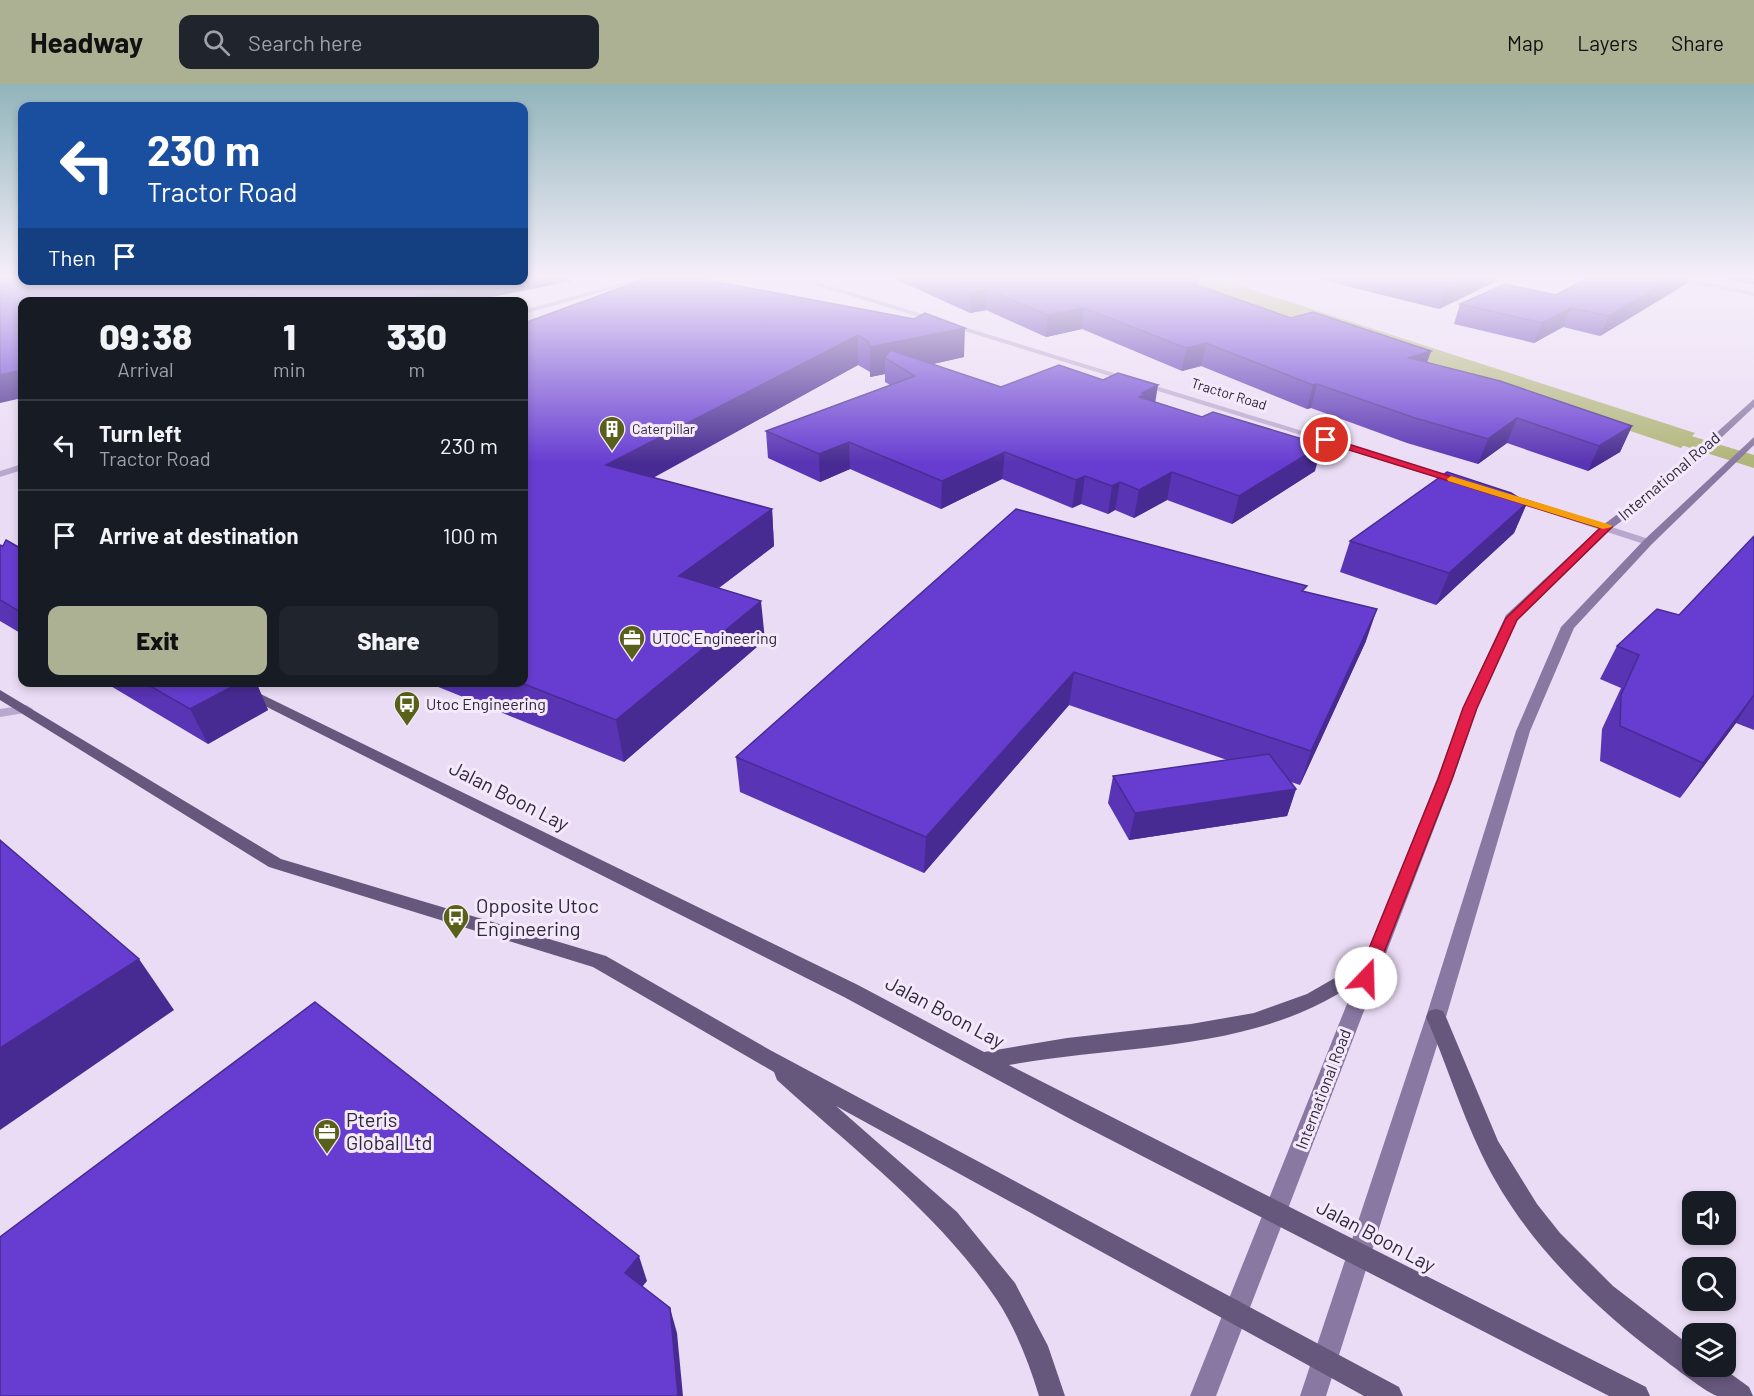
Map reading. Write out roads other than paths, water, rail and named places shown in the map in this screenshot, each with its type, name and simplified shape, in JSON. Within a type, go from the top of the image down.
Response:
[{"type":"main road","name":"International Road","points":[[1203,1396],[1445,779],[1470,708],[1511,618],[1607,527],[1695,457],[1754,402]]},
{"type":"main road","name":"International Road","points":[[1312,1396],[1436,1017],[1523,731],[1568,627],[1648,542],[1754,440]]},
{"type":"main road","name":"Jalan Boon Lay","points":[[234,687],[851,991],[1358,1256],[1637,1396]]},
{"type":"main road","points":[[0,694],[275,863],[599,961],[763,1056],[1390,1396]]},
{"type":"main road","points":[[982,1061],[1048,1048],[1200,1034],[1264,1018],[1324,994],[1343,983],[1374,957]]},
{"type":"main road","points":[[1436,1017],[1490,1147],[1520,1198],[1576,1268],[1617,1307],[1682,1357]]},
{"type":"main road","points":[[763,1056],[949,1220],[1006,1292],[1039,1355],[1052,1396]]},
{"type":"main road","points":[[1712,1377],[1740,1396]]},
{"type":"street","name":"Tractor Road","points":[[999,340],[1474,486]]},
{"type":"street","points":[[0,474],[18,468]]},
{"type":"street","points":[[1496,493],[1648,542]]},
{"type":"street","points":[[0,714],[26,710]]},
{"type":"waterway","points":[[1688,441],[1754,462]]},
{"type":"place","name":"Caterpillar","points":[[612,452]]},
{"type":"place","name":"UTOC Engineering","points":[[632,661]]},
{"type":"place","name":"Utoc Engineering","points":[[407,727]]},
{"type":"place","name":"Opposite Utoc Engineering","points":[[456,940]]},
{"type":"place","name":"Pteris Global Ltd","points":[[327,1155]]}]
